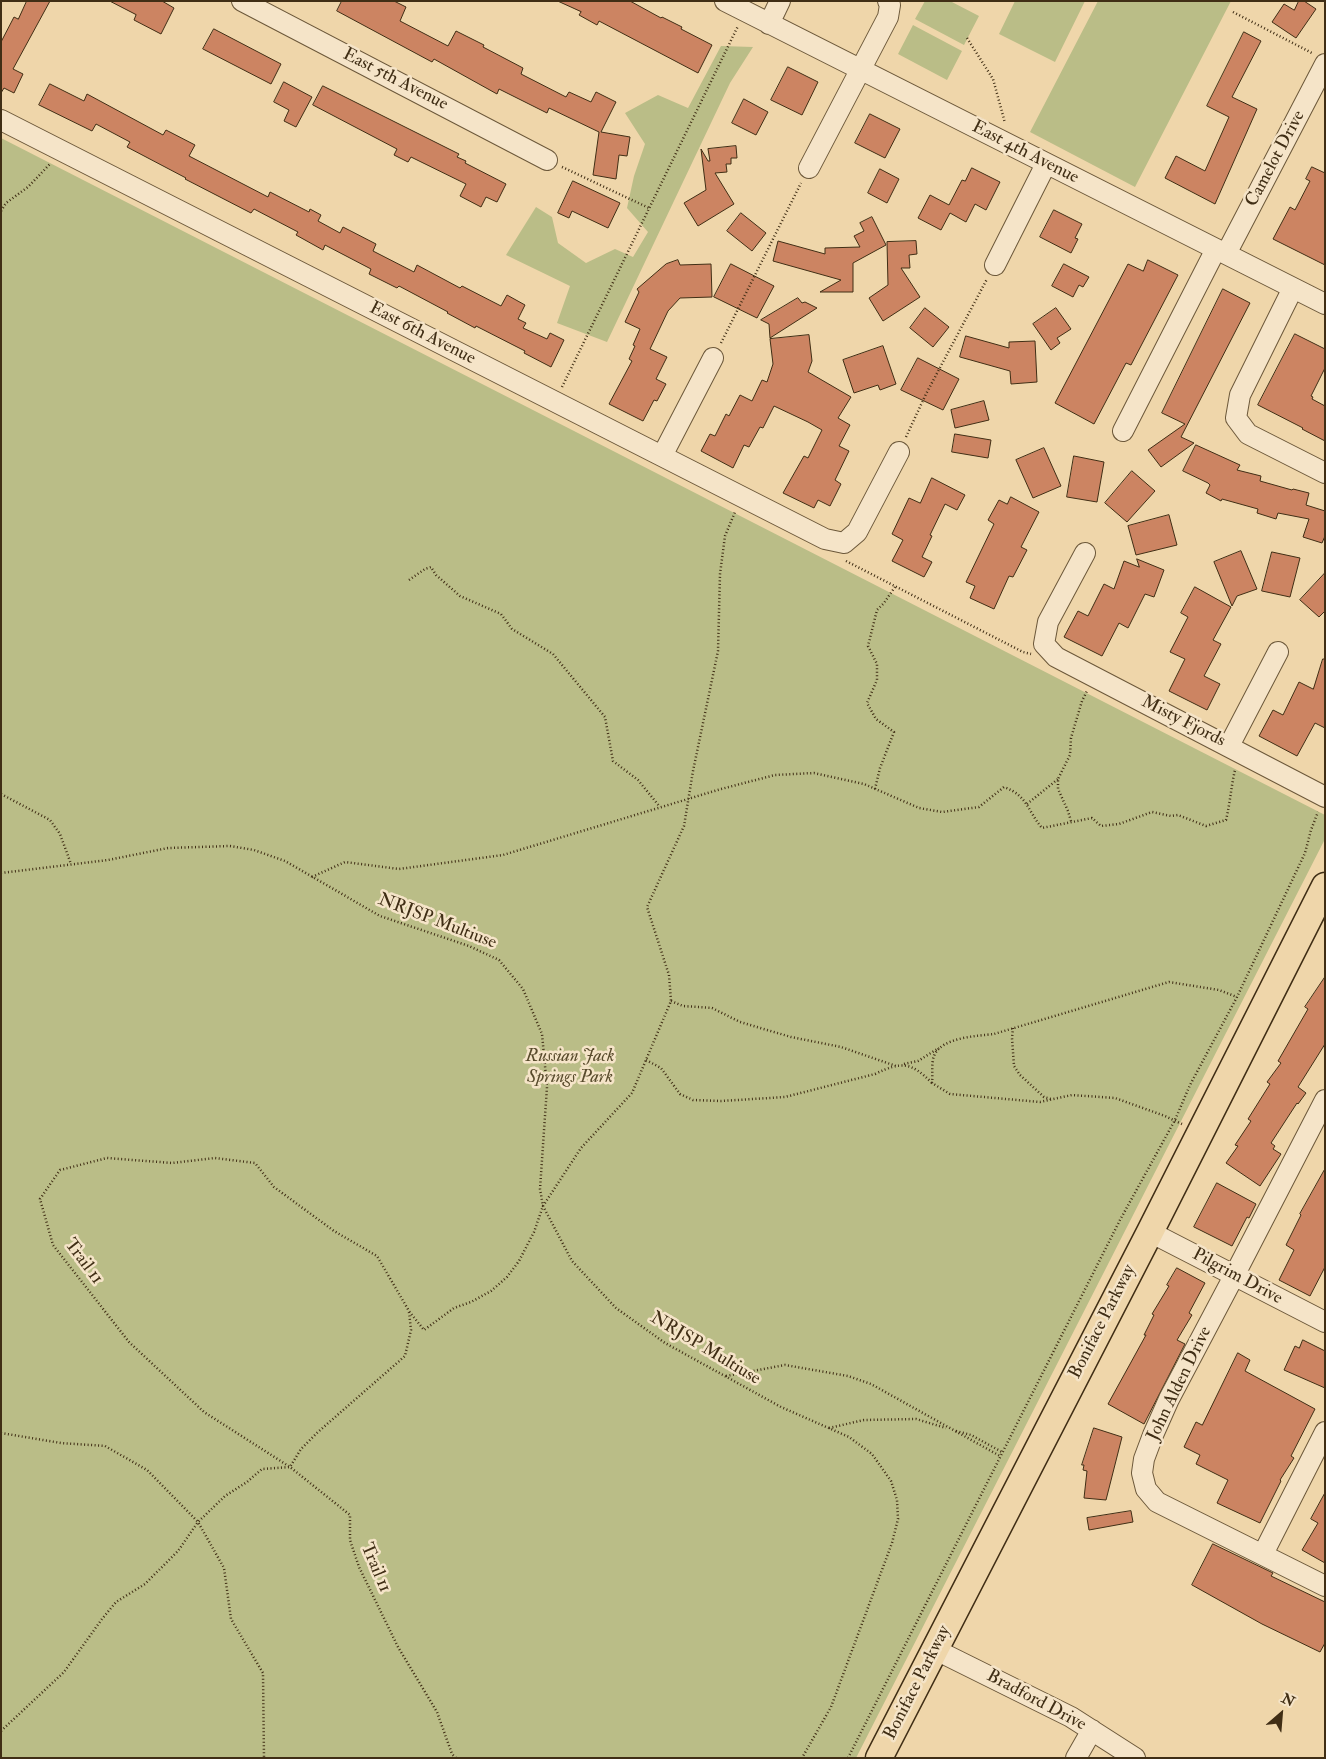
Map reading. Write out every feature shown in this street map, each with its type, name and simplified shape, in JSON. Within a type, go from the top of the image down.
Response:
[{"type":"main road","name":"Boniface Parkway","points":[[880,1758],[1325,886]]},
{"type":"street","name":"East 4th Avenue","points":[[725,1],[1325,304]]},
{"type":"street","points":[[769,24],[780,1]]},
{"type":"street","points":[[809,168],[888,18],[890,5],[888,1]]},
{"type":"street","name":"East 5th Avenue","points":[[248,3],[548,160]]},
{"type":"street","name":"Camelot Drive","points":[[1123,431],[1221,252],[1320,85],[1321,60]]},
{"type":"street","name":"East 6th Avenue","points":[[1,120],[741,497],[825,539],[839,542]]},
{"type":"street","points":[[995,265],[1046,164]]},
{"type":"street","points":[[1293,288],[1240,395],[1236,418],[1248,434],[1325,473]]},
{"type":"street","points":[[662,456],[713,358]]},
{"type":"street","points":[[839,542],[857,532],[899,452]]},
{"type":"street","points":[[1050,650],[1048,622],[1085,553]]},
{"type":"street","name":"Misty Fjords","points":[[1050,650],[1095,677],[1325,797]]},
{"type":"street","points":[[1234,748],[1278,652]]},
{"type":"street","name":"John Alden Drive","points":[[1325,1100],[1169,1399],[1144,1459],[1142,1473],[1146,1489],[1157,1502],[1325,1586]]},
{"type":"street","name":"Pilgrim Drive","points":[[1150,1232],[1325,1322]]},
{"type":"street","points":[[1263,1554],[1325,1432]]},
{"type":"street","name":"Bradford Drive","points":[[934,1649],[1071,1717],[1135,1758]]},
{"type":"street","points":[[1076,1758],[1092,1730]]},
{"type":"path","points":[[1234,12],[1321,60]]},
{"type":"path","points":[[555,402],[738,25]]},
{"type":"path","points":[[967,38],[993,79],[1006,127]]},
{"type":"path","points":[[548,160],[649,208]]},
{"type":"path","points":[[1,211],[6,203],[28,187],[53,162]]},
{"type":"path","points":[[713,358],[772,237],[809,168]]},
{"type":"path","points":[[899,452],[926,394],[995,265]]},
{"type":"path","points":[[543,1206],[581,1148],[632,1093],[671,1001],[670,975],[647,907],[684,826],[693,771],[718,651],[720,574],[725,536],[741,497]]},
{"type":"path","points":[[839,542],[842,559],[1023,652],[1041,658],[1050,650]]},
{"type":"path","points":[[409,580],[425,569],[431,568],[436,575],[460,596],[501,614],[512,629],[553,654],[605,717],[613,761],[638,780],[660,808]]},
{"type":"path","points":[[875,789],[880,768],[894,732],[876,719],[868,703],[877,680],[878,664],[868,646],[877,610],[884,604],[895,586]]},
{"type":"path","points":[[1027,804],[1058,778],[1070,755],[1071,738],[1082,701],[1095,677]]},
{"type":"path","points":[[312,876],[345,862],[399,869],[503,855],[690,798],[775,775],[814,773],[864,784],[919,808],[942,812],[978,807],[1004,787],[1015,791],[1024,799],[1042,828],[1092,818],[1101,826],[1119,824],[1152,812],[1171,816],[1178,815],[1206,826],[1226,820],[1230,806],[1231,784],[1237,763],[1234,748]]},
{"type":"path","points":[[1058,778],[1058,789],[1071,821]]},
{"type":"path","points":[[1,794],[50,820],[60,834],[71,864]]},
{"type":"path","points":[[848,1758],[1120,1220],[1175,1120],[1190,1085],[1237,997],[1305,853],[1311,830],[1325,797]]},
{"type":"path","name":"NRJSP Multiuse","points":[[1,873],[108,860],[168,848],[230,846],[254,850],[286,861],[380,916],[469,946],[499,960],[523,989],[542,1034],[547,1087],[540,1189],[543,1206],[572,1261],[616,1308],[664,1343],[781,1407],[849,1437],[872,1454],[891,1481],[897,1500],[898,1520],[892,1543],[832,1707],[802,1758]]},
{"type":"path","points":[[671,1001],[683,1006],[712,1008],[740,1022],[791,1038],[841,1047],[897,1066],[918,1061],[943,1045],[967,1037],[994,1034],[1169,982],[1219,990],[1237,997]]},
{"type":"path","points":[[1014,1028],[1012,1038],[1014,1066],[1020,1075],[1044,1097],[1053,1099]]},
{"type":"path","points":[[932,1083],[934,1056],[943,1045]]},
{"type":"path","points":[[646,1060],[661,1068],[680,1094],[693,1100],[721,1101],[785,1097],[875,1074],[889,1067],[904,1065],[919,1070],[932,1083],[950,1094],[1040,1102],[1072,1095],[1115,1098],[1175,1120],[1200,1133]]},
{"type":"path","name":"Trail 11","points":[[456,1758],[452,1754],[437,1712],[398,1647],[358,1567],[350,1540],[350,1515],[290,1467],[204,1412],[129,1342],[53,1244],[40,1199],[60,1170],[107,1158],[172,1163],[215,1158],[255,1163],[274,1187],[334,1231],[377,1256],[409,1311],[424,1330],[454,1308],[471,1302],[491,1291],[507,1277],[519,1262],[534,1232],[543,1206]]},
{"type":"path","points":[[1,1731],[64,1672],[116,1602],[145,1584],[178,1551],[198,1522],[225,1496],[262,1470],[290,1467],[306,1444],[405,1356],[411,1330],[409,1311]]},
{"type":"path","points":[[725,1376],[785,1366],[848,1376],[871,1384],[1000,1456]]},
{"type":"path","points":[[829,1428],[864,1420],[916,1419],[971,1435],[1002,1452]]},
{"type":"path","points":[[1,1433],[61,1443],[105,1446],[147,1470],[198,1522],[224,1568],[231,1619],[263,1673],[264,1758]]},
{"type":"green space","points":[[925,1],[950,1],[979,16],[964,45],[915,19]]},
{"type":"green space","points":[[1015,1],[1085,1],[1055,62],[999,34]]},
{"type":"green space","points":[[1098,1],[1231,1],[1135,187],[1030,132]]},
{"type":"green space","points":[[913,25],[962,51],[947,80],[898,54]]},
{"type":"green space","points":[[721,46],[753,47],[730,83],[607,342],[557,323],[570,286],[506,255],[536,207],[552,217],[558,243],[586,263],[615,249],[633,257],[648,232],[627,208],[634,176],[645,144],[625,113],[658,95],[688,108]]},
{"type":"green space","name":"Russian Jack Springs Park","points":[[1,138],[1325,815],[1325,839],[856,1758],[1,1758]]},
{"type":"building","points":[[27,1],[50,1],[13,69],[23,74],[14,93],[4,88],[1,93],[1,42],[14,17],[18,19]]},
{"type":"building","points":[[110,1],[162,1],[174,8],[161,34],[134,20],[136,15]]},
{"type":"building","points":[[342,1],[394,1],[406,7],[400,21],[448,46],[456,31],[523,68],[521,74],[566,97],[569,92],[591,102],[596,92],[616,102],[601,132],[630,137],[627,156],[619,155],[616,179],[593,175],[599,132],[549,108],[547,113],[499,89],[497,94],[434,59],[432,62],[337,11]]},
{"type":"building","points":[[558,1],[630,1],[682,27],[681,29],[712,45],[698,73],[599,21],[597,25],[579,15],[581,12]]},
{"type":"building","points":[[1299,1],[1304,1],[1316,9],[1296,38],[1272,22],[1284,4],[1294,10]]},
{"type":"building","points":[[214,29],[281,64],[271,84],[203,49]]},
{"type":"building","points":[[1244,32],[1261,41],[1232,97],[1257,109],[1215,204],[1165,178],[1176,156],[1205,171],[1229,117],[1207,106]]},
{"type":"building","points":[[788,67],[818,82],[802,115],[771,100]]},
{"type":"building","points":[[284,82],[312,97],[296,127],[284,121],[289,110],[274,102]]},
{"type":"building","points":[[50,84],[84,101],[87,94],[163,135],[166,130],[195,145],[189,156],[268,197],[270,192],[309,212],[310,209],[321,215],[318,221],[340,233],[343,227],[376,244],[373,251],[414,272],[417,265],[460,288],[462,286],[501,306],[507,295],[525,305],[518,319],[526,323],[523,328],[547,339],[550,333],[564,340],[551,367],[524,353],[525,351],[476,326],[475,328],[399,286],[397,288],[369,274],[371,269],[325,245],[323,250],[296,235],[298,232],[254,209],[251,213],[185,179],[127,147],[130,142],[96,124],[92,131],[39,105]]},
{"type":"building","points":[[323,86],[459,154],[457,157],[466,161],[465,163],[506,184],[497,202],[486,197],[481,207],[460,196],[466,184],[411,157],[408,162],[394,155],[397,149],[313,105]]},
{"type":"building","points":[[744,99],[768,112],[756,135],[732,123]]},
{"type":"building","points":[[870,114],[900,129],[885,158],[855,143]]},
{"type":"building","points":[[736,146],[737,158],[731,158],[731,164],[726,164],[727,172],[715,173],[734,204],[698,226],[684,203],[706,190],[701,149],[708,161],[710,161],[708,149]]},
{"type":"building","points":[[1312,167],[1325,173],[1325,265],[1273,239],[1290,207],[1295,210],[1310,181],[1306,179]]},
{"type":"building","points":[[972,168],[1000,182],[986,210],[975,204],[966,222],[950,213],[941,230],[918,218],[930,195],[949,205],[962,180],[965,181]]},
{"type":"building","points":[[880,169],[899,179],[887,203],[868,193]]},
{"type":"building","points":[[573,181],[620,203],[608,228],[572,211],[569,218],[558,213]]},
{"type":"building","points":[[1054,210],[1082,224],[1075,238],[1078,239],[1071,253],[1040,237]]},
{"type":"building","points":[[741,213],[766,233],[752,251],[727,231]]},
{"type":"building","points":[[872,217],[886,245],[853,263],[853,292],[820,292],[841,280],[773,261],[778,241],[825,254],[825,248],[860,247],[854,236],[864,231],[860,223]]},
{"type":"building","points":[[916,241],[917,254],[909,255],[910,268],[901,268],[920,297],[883,321],[869,298],[888,285],[887,242]]},
{"type":"building","points":[[678,260],[680,265],[711,264],[712,297],[680,298],[668,311],[650,349],[667,357],[656,379],[666,384],[657,401],[654,400],[643,421],[609,404],[632,361],[629,359],[640,329],[625,322],[639,292],[637,289],[666,264]]},
{"type":"building","points":[[1148,260],[1178,275],[1131,365],[1126,363],[1094,424],[1055,403],[1128,264],[1143,271]]},
{"type":"building","points":[[731,264],[774,286],[757,318],[714,297]]},
{"type":"building","points":[[1064,264],[1089,277],[1083,287],[1079,285],[1073,297],[1052,286]]},
{"type":"building","points":[[1223,289],[1250,303],[1181,437],[1194,443],[1161,467],[1148,450],[1185,424],[1162,413]]},
{"type":"building","points":[[798,298],[802,303],[805,302],[817,308],[770,338],[769,324],[761,320]]},
{"type":"building","points":[[925,308],[949,327],[933,347],[910,328]]},
{"type":"building","points":[[1056,308],[1071,329],[1057,338],[1060,343],[1051,350],[1033,324]]},
{"type":"building","points":[[1295,334],[1325,349],[1325,368],[1311,396],[1313,397],[1312,399],[1325,406],[1325,441],[1258,405]]},
{"type":"building","points":[[809,335],[812,361],[808,372],[851,397],[838,418],[850,425],[839,446],[849,451],[835,480],[841,484],[830,506],[818,500],[814,508],[783,493],[804,456],[808,458],[822,430],[808,422],[774,406],[763,428],[760,427],[749,447],[744,445],[733,468],[701,451],[710,434],[715,436],[726,414],[729,416],[740,395],[752,401],[762,380],[767,382],[773,364],[770,339]]},
{"type":"building","points":[[966,336],[1009,348],[1009,342],[1035,341],[1037,382],[1011,384],[1010,371],[960,357]]},
{"type":"building","points":[[883,346],[896,384],[880,390],[878,385],[854,393],[843,360]]},
{"type":"building","points":[[918,358],[959,379],[943,410],[901,390]]},
{"type":"building","points":[[984,401],[989,420],[955,428],[951,410]]},
{"type":"building","points":[[955,434],[991,440],[988,458],[952,452]]},
{"type":"building","points":[[1196,445],[1240,465],[1237,470],[1261,476],[1260,481],[1309,493],[1306,505],[1325,511],[1325,536],[1322,543],[1303,537],[1309,519],[1278,513],[1276,519],[1257,513],[1258,509],[1222,499],[1221,501],[1206,493],[1210,485],[1208,483],[1183,471]]},
{"type":"building","points":[[1044,448],[1061,486],[1033,498],[1016,460]]},
{"type":"building","points":[[1074,456],[1104,462],[1097,502],[1067,497]]},
{"type":"building","points":[[1132,471],[1155,491],[1127,522],[1105,503]]},
{"type":"building","points":[[932,478],[965,495],[957,510],[945,504],[922,557],[932,562],[924,577],[892,561],[903,540],[892,534],[909,498],[920,503]]},
{"type":"building","points":[[1011,497],[1039,512],[1021,547],[1027,550],[1013,577],[1009,576],[994,609],[970,598],[975,586],[966,582],[994,524],[988,520],[999,500],[1007,504]]},
{"type":"building","points":[[1169,515],[1177,545],[1136,555],[1128,526]]},
{"type":"building","points":[[1241,551],[1257,589],[1237,596],[1232,606],[1214,562]]},
{"type":"building","points":[[1272,552],[1300,558],[1290,597],[1262,591]]},
{"type":"building","points":[[1137,559],[1164,570],[1154,597],[1145,594],[1128,628],[1119,623],[1102,656],[1064,637],[1078,611],[1088,616],[1104,584],[1114,589],[1124,561],[1139,567]]},
{"type":"building","points":[[1325,573],[1325,611],[1319,617],[1300,600]]},
{"type":"building","points":[[1195,587],[1231,607],[1213,640],[1221,644],[1204,676],[1220,684],[1207,710],[1169,691],[1185,659],[1170,652],[1188,617],[1181,613]]},
{"type":"building","points":[[1323,659],[1325,659],[1325,728],[1315,723],[1297,756],[1259,736],[1273,710],[1283,715],[1299,682],[1313,689]]},
{"type":"building","points":[[1325,977],[1325,1044],[1298,1087],[1306,1093],[1297,1103],[1271,1143],[1275,1146],[1273,1149],[1281,1154],[1260,1186],[1226,1163],[1238,1146],[1235,1145],[1251,1121],[1248,1119],[1270,1084],[1267,1082],[1281,1063],[1278,1061],[1308,1009],[1305,1007]]},
{"type":"building","points":[[1325,1169],[1325,1267],[1310,1296],[1279,1280],[1294,1250],[1286,1245],[1300,1214]]},
{"type":"building","points":[[1217,1183],[1256,1204],[1232,1246],[1194,1227]]},
{"type":"building","points":[[1177,1268],[1205,1283],[1189,1313],[1192,1315],[1177,1340],[1185,1344],[1144,1424],[1108,1404],[1146,1335],[1144,1335],[1154,1315],[1152,1314],[1169,1286],[1167,1285]]},
{"type":"building","points":[[1303,1340],[1325,1351],[1325,1388],[1284,1370],[1295,1346],[1299,1348]]},
{"type":"building","points":[[1238,1353],[1250,1360],[1245,1371],[1315,1409],[1291,1456],[1294,1458],[1280,1480],[1260,1523],[1217,1503],[1228,1480],[1196,1464],[1200,1455],[1184,1447],[1196,1422],[1202,1425]]},
{"type":"building","points":[[1094,1428],[1122,1437],[1106,1500],[1084,1498],[1087,1471],[1083,1470],[1084,1465],[1082,1465]]},
{"type":"building","points":[[1325,1493],[1325,1563],[1302,1550],[1318,1523],[1311,1519]]},
{"type":"building","points":[[1131,1511],[1133,1522],[1089,1530],[1087,1518]]},
{"type":"building","points":[[1213,1544],[1273,1573],[1271,1576],[1325,1602],[1325,1643],[1320,1652],[1262,1624],[1192,1585]]}]
